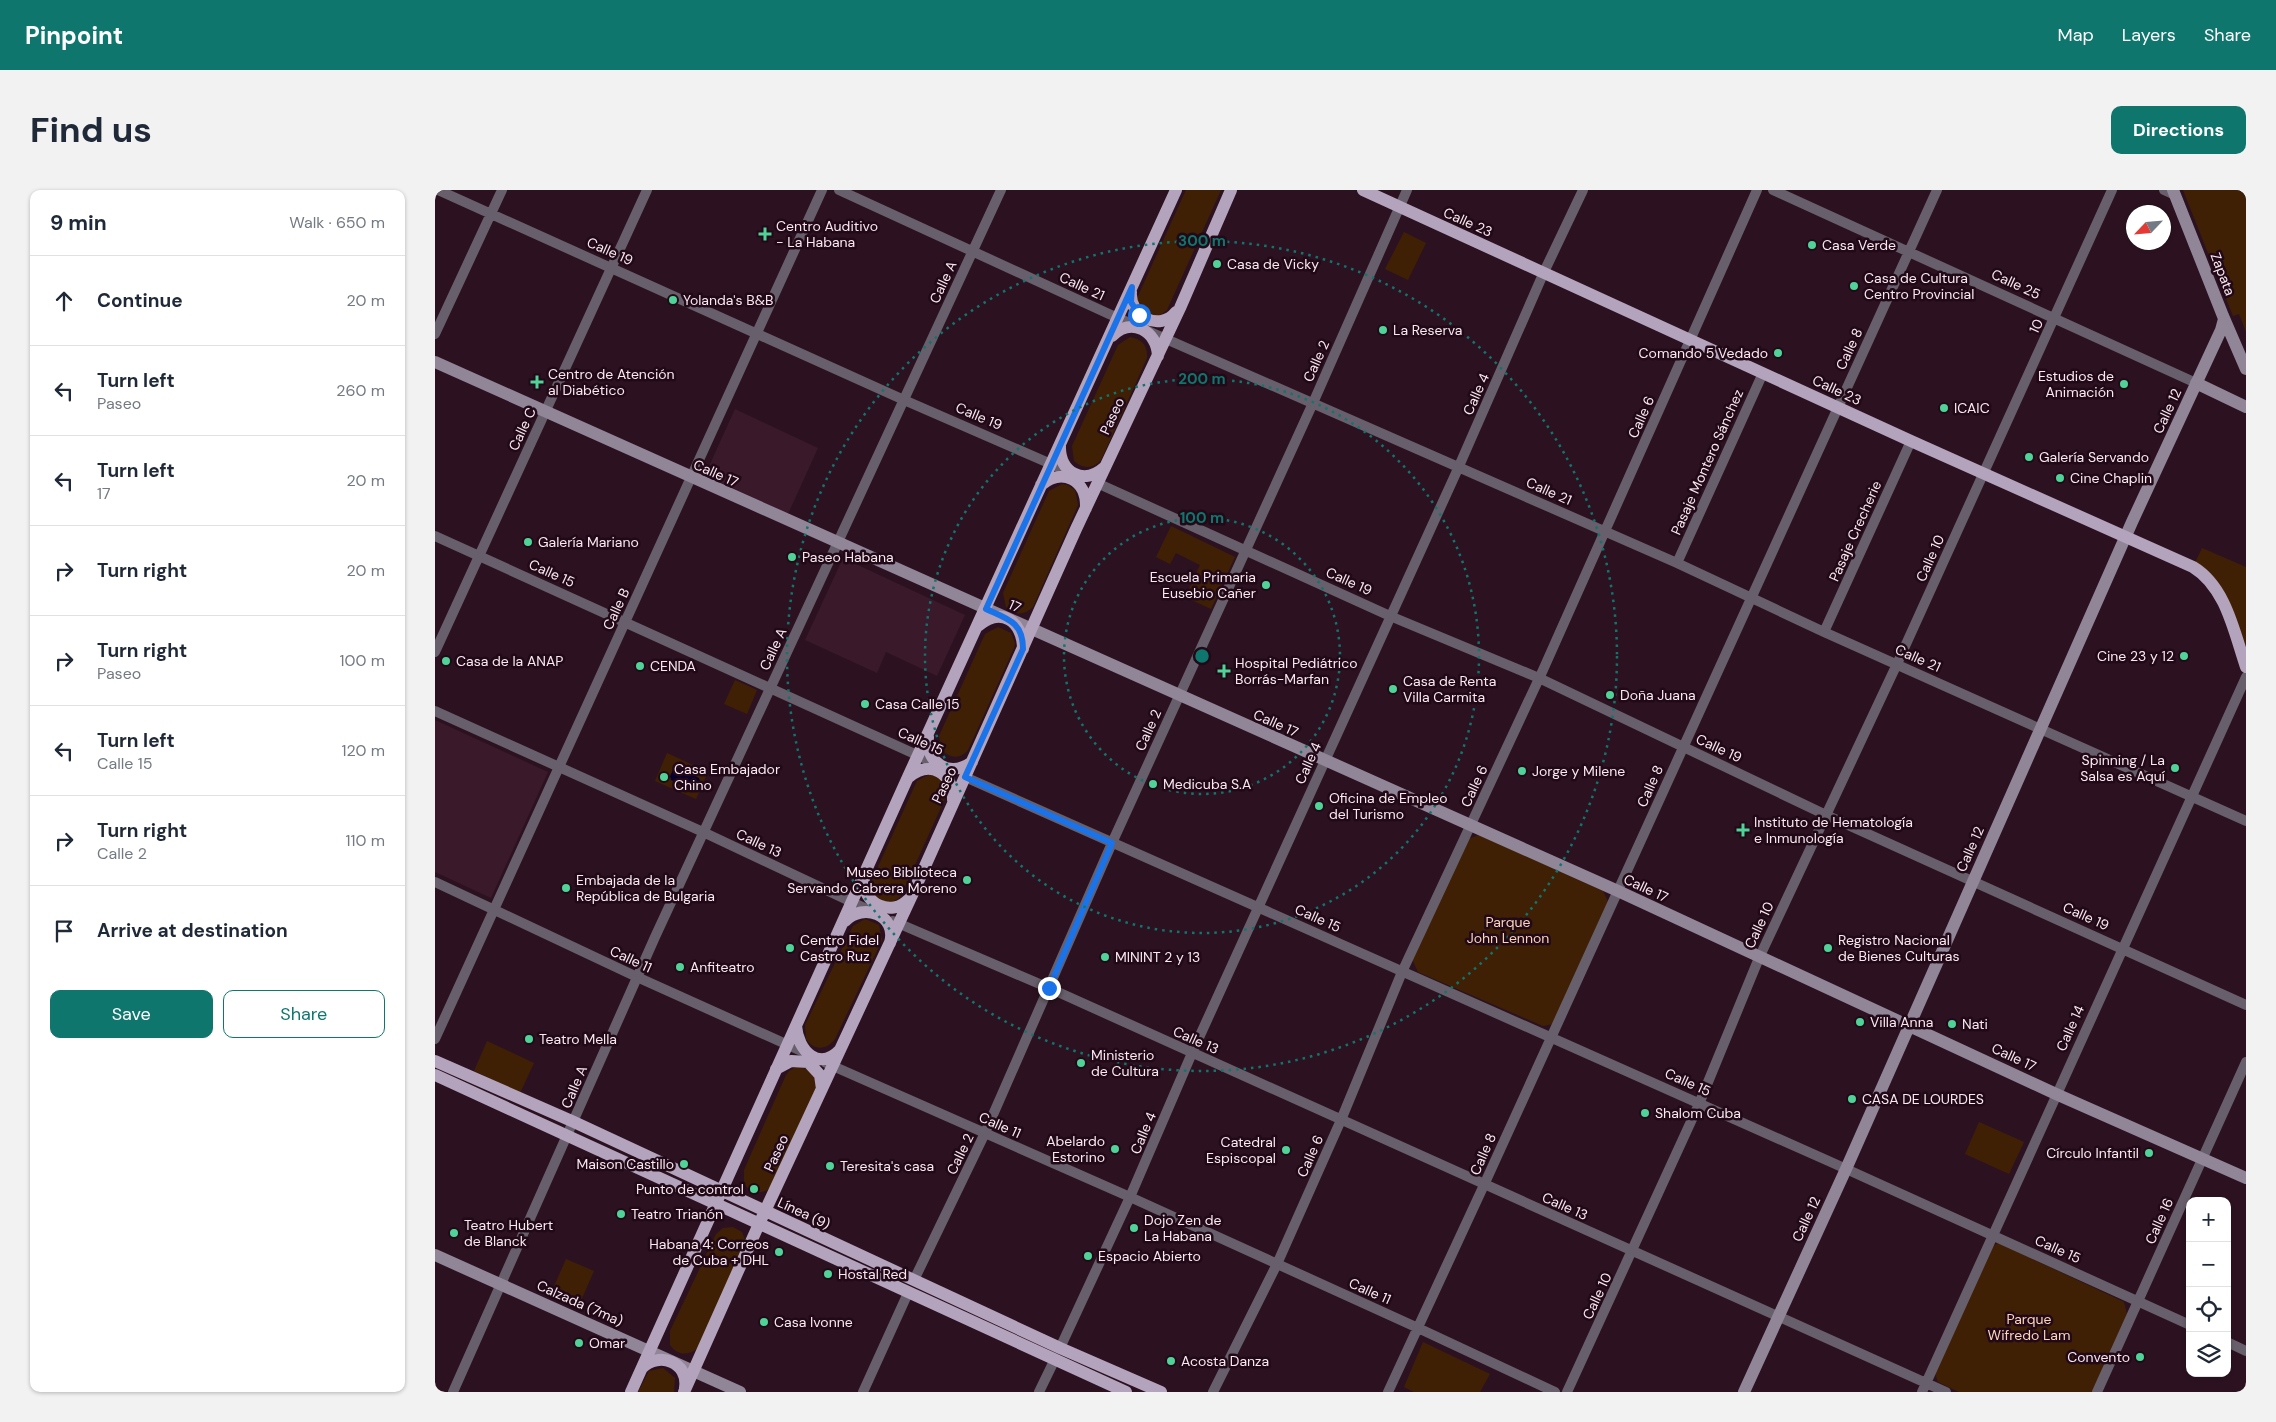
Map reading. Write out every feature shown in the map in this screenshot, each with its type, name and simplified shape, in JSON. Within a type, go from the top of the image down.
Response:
[{"type":"main road","points":[[631,1392],[908,778],[1177,190]]},
{"type":"main road","name":"Calle 23","points":[[1363,190],[1838,408],[2126,536],[2205,574],[2220,596],[2246,667]]},
{"type":"main road","name":"Paseo","points":[[685,1391],[762,1218],[899,924],[953,800],[972,762],[1105,466],[1158,356],[1164,338],[1179,308],[1229,192]]},
{"type":"main road","points":[[1132,287],[1131,294],[1135,309],[1146,319],[1161,321],[1168,319],[1179,308]]},
{"type":"main road","points":[[1111,336],[1125,327],[1142,328],[1154,339],[1158,356]]},
{"type":"main road","points":[[1059,446],[1062,462],[1074,474],[1091,476],[1105,466]]},
{"type":"main road","points":[[1041,486],[1055,477],[1072,479],[1079,483],[1084,491],[1086,508]]},
{"type":"main road","points":[[978,626],[992,617],[1009,619],[1021,631],[1023,649]]},
{"type":"main road","points":[[928,737],[930,754],[934,761],[943,767],[958,769],[972,762]]},
{"type":"main road","points":[[908,778],[922,769],[941,772],[951,783],[953,800]]},
{"type":"main road","points":[[865,876],[866,893],[880,907],[894,908],[902,906],[913,893]]},
{"type":"main road","points":[[844,922],[857,912],[865,911],[877,914],[887,923],[890,931],[891,939],[888,947]]},
{"type":"main road","points":[[796,1026],[799,1043],[811,1056],[827,1058],[835,1055],[841,1049]]},
{"type":"main road","name":"Línea (9)","points":[[435,1060],[721,1190],[762,1218],[908,1293],[1057,1354],[1161,1392]]},
{"type":"main road","points":[[776,1069],[791,1061],[808,1062],[820,1075],[823,1083],[821,1091]]},
{"type":"main road","name":"Línea (9)","points":[[435,1075],[716,1203],[762,1218],[914,1280],[1126,1392]]},
{"type":"main road","points":[[642,1368],[648,1362],[656,1359],[673,1362],[684,1374],[686,1382],[685,1391]]},
{"type":"street","name":"Calle 19","points":[[438,190],[1390,616],[1539,678],[1827,815],[2246,1005]]},
{"type":"street","points":[[435,334],[502,190]]},
{"type":"street","name":"Calle C","points":[[435,652],[647,190]]},
{"type":"street","name":"Calle B","points":[[435,1039],[822,190]]},
{"type":"street","name":"Calle 21","points":[[839,190],[1119,318],[1677,563],[1824,632],[2246,821]]},
{"type":"street","name":"Calle A","points":[[568,1137],[637,977],[703,832],[1001,190]]},
{"type":"street","name":"Calle 2","points":[[914,1280],[985,1133],[1178,695],[1246,551],[1407,190]]},
{"type":"street","name":"Calle 4","points":[[1039,1392],[1130,1197],[1257,908],[1459,467],[1544,272],[1583,190]]},
{"type":"street","name":"Calle 6","points":[[1213,1392],[1277,1264],[1341,1120],[1402,972],[1539,678],[1757,190]]},
{"type":"street","name":"Calle 25","points":[[1773,190],[1909,250],[2246,407]]},
{"type":"street","name":"Calle 8","points":[[1388,1392],[1419,1328],[1937,190]]},
{"type":"street","name":"10","points":[[1983,472],[2112,190]]},
{"type":"street","name":"Zapata","points":[[2171,192],[2246,369]]},
{"type":"street","name":"Calle 12","points":[[1743,1392],[1846,1169],[1972,881],[2224,319]]},
{"type":"street","points":[[2211,350],[2233,339]]},
{"type":"street","name":"Calle 17","points":[[435,362],[986,609]]},
{"type":"street","name":"Pasaje Montero Sánchez","points":[[1677,563],[1763,373]]},
{"type":"street","name":"Pasaje Crecherie","points":[[1824,632],[1911,441]]},
{"type":"street","name":"Calle 10","points":[[1567,1392],[1699,1104],[1759,958],[1897,664],[1983,472]]},
{"type":"street","name":"Calle 15","points":[[435,536],[769,690],[1846,1169],[2186,1323]]},
{"type":"street","name":"17","points":[[986,609],[1032,630]]},
{"type":"street","name":"Calle 17","points":[[1032,630],[1618,891],[2056,1094],[2246,1178]]},
{"type":"street","name":"Calle 14","points":[[1924,1387],[2190,796],[2246,676]]},
{"type":"street","name":"Calle 13","points":[[435,711],[703,832],[899,924],[1049,988],[1778,1316],[1924,1387],[1946,1392]]},
{"type":"street","name":"Calle 11","points":[[435,882],[637,977],[1130,1197],[1555,1392]]},
{"type":"street","name":"Calle 16","points":[[2097,1392],[2246,1062]]},
{"type":"street","points":[[453,1392],[568,1137]]},
{"type":"street","name":"Calzada (7ma)","points":[[435,1255],[740,1392]]},
{"type":"street","points":[[863,1392],[908,1293]]},
{"type":"street","points":[[2231,1344],[2246,1351]]},
{"type":"shaded area","points":[[735,409],[818,448],[788,514],[705,475]]},
{"type":"shaded area","points":[[843,558],[965,615],[937,676],[886,652],[877,673],[805,640]]},
{"type":"shaded area","points":[[435,720],[548,772],[491,898],[435,872]]},
{"type":"shaded area","points":[[677,767],[699,778],[700,781],[696,789],[692,791],[671,780],[670,776],[674,768]]},
{"type":"green space","points":[[1186,190],[1221,190],[1167,310],[1159,316],[1149,316],[1137,301],[1138,296]]},
{"type":"green space","points":[[2183,190],[2246,190],[2246,332],[2239,314],[2233,316]]},
{"type":"green space","points":[[1404,232],[1426,243],[1408,280],[1385,269]]},
{"type":"green space","points":[[1130,337],[1138,339],[1143,344],[1147,358],[1101,460],[1095,465],[1084,467],[1074,461],[1072,446],[1118,345]]},
{"type":"green space","points":[[1062,484],[1075,490],[1078,505],[1033,607],[1023,613],[1012,612],[1006,607],[1003,593],[1049,491]]},
{"type":"green space","points":[[1171,526],[1235,557],[1211,609],[1185,597],[1200,565],[1176,553],[1170,564],[1156,557]]},
{"type":"green space","points":[[2202,548],[2246,567],[2246,667],[2230,621],[2193,567]]},
{"type":"green space","points":[[998,627],[1011,633],[1015,643],[1014,648],[968,750],[962,755],[955,757],[948,755],[942,750],[939,736],[985,634]]},
{"type":"green space","points":[[735,680],[757,690],[747,714],[724,704]]},
{"type":"green space","points":[[667,753],[708,772],[696,799],[655,781]]},
{"type":"green space","points":[[930,774],[943,780],[947,794],[901,896],[893,902],[878,900],[871,887],[871,882],[917,781]]},
{"type":"green space","name":"Parque John Lennon","points":[[1479,835],[1603,891],[1609,904],[1553,1024],[1543,1026],[1418,972],[1412,959],[1468,839]]},
{"type":"green space","points":[[865,919],[879,925],[882,940],[835,1039],[832,1043],[821,1048],[813,1046],[806,1039],[805,1025],[853,926]]},
{"type":"green space","points":[[487,1041],[534,1063],[520,1093],[474,1071]]},
{"type":"green space","points":[[797,1066],[812,1071],[817,1084],[815,1090],[771,1187],[761,1192],[750,1190],[744,1184],[744,1170],[786,1075]]},
{"type":"green space","points":[[1979,1122],[2024,1142],[2009,1174],[1965,1154]]},
{"type":"green space","points":[[733,1227],[742,1232],[746,1242],[697,1349],[686,1353],[679,1353],[670,1345],[670,1331],[716,1234],[723,1228]]},
{"type":"green space","name":"Parque Wifredo Lam","points":[[1998,1243],[2124,1302],[2127,1314],[2092,1392],[1959,1392],[1938,1382],[1935,1373],[1990,1248]]},
{"type":"green space","points":[[566,1259],[594,1271],[580,1303],[552,1291]]},
{"type":"green space","points":[[1423,1342],[1490,1374],[1480,1392],[1414,1392],[1404,1387]]},
{"type":"green space","points":[[663,1368],[675,1378],[674,1392],[638,1392],[649,1371]]},
{"type":"place","name":"Centro Auditivo - La Habana","points":[[765,234]]},
{"type":"place","name":"Casa Verde","points":[[1812,245]]},
{"type":"place","name":"Casa de Vicky","points":[[1217,264]]},
{"type":"place","name":"Casa de Cultura Centro Provincial","points":[[1854,286]]},
{"type":"place","name":"Yolanda's B&B","points":[[673,300]]},
{"type":"place","name":"La Reserva","points":[[1383,330]]},
{"type":"place","name":"Comando 5 Vedado","points":[[1778,353]]},
{"type":"place","name":"Centro de Atención al Diabético","points":[[537,382]]},
{"type":"place","name":"Estudios de Animación","points":[[2124,384]]},
{"type":"place","name":"ICAIC","points":[[1944,408]]},
{"type":"place","name":"Galería Servando","points":[[2029,457]]},
{"type":"place","name":"Cine Chaplin","points":[[2060,478]]},
{"type":"place","name":"Galería Mariano","points":[[528,542]]},
{"type":"place","name":"Paseo Habana","points":[[792,557]]},
{"type":"place","name":"Escuela Primaria Eusebio Cañer","points":[[1266,585]]},
{"type":"place","name":"Cine 23 y 12","points":[[2184,656]]},
{"type":"place","name":"Casa de la ANAP","points":[[446,661]]},
{"type":"place","name":"CENDA","points":[[640,666]]},
{"type":"place","name":"Hospital Pediátrico Borrás-Marfan","points":[[1224,671]]},
{"type":"place","name":"Casa de Renta Villa Carmita","points":[[1393,689]]},
{"type":"place","name":"Doña Juana","points":[[1610,695]]},
{"type":"place","name":"Casa Calle 15","points":[[865,704]]},
{"type":"place","name":"Spinning / La Salsa es Aquí","points":[[2175,768]]},
{"type":"place","name":"Jorge y Milene","points":[[1522,771]]},
{"type":"place","name":"Casa Embajador Chino","points":[[664,777]]},
{"type":"place","name":"Medicuba S.A","points":[[1153,784]]},
{"type":"place","name":"Oficina de Empleo del Turismo","points":[[1319,806]]},
{"type":"place","name":"Instituto de Hematología e Inmunología","points":[[1743,830]]},
{"type":"place","name":"Museo Biblioteca Servando Cabrera Moreno","points":[[967,880]]},
{"type":"place","name":"Embajada de la República de Bulgaria","points":[[566,888]]},
{"type":"place","name":"Centro Fidel Castro Ruz","points":[[790,948]]},
{"type":"place","name":"Registro Nacional de Bienes Culturas","points":[[1828,948]]},
{"type":"place","name":"MININT 2 y 13","points":[[1105,957]]},
{"type":"place","name":"Anfiteatro","points":[[680,967]]},
{"type":"place","name":"Villa Anna","points":[[1860,1022]]},
{"type":"place","name":"Nati","points":[[1952,1024]]},
{"type":"place","name":"Teatro Mella","points":[[529,1039]]},
{"type":"place","name":"Ministerio de Cultura","points":[[1081,1063]]},
{"type":"place","name":"CASA DE LOURDES","points":[[1852,1099]]},
{"type":"place","name":"Shalom Cuba","points":[[1645,1113]]},
{"type":"place","name":"Abelardo Estorino","points":[[1115,1149]]},
{"type":"place","name":"Catedral Espiscopal","points":[[1286,1150]]},
{"type":"place","name":"Círculo Infantil","points":[[2149,1153]]},
{"type":"place","name":"Maison Castillo","points":[[684,1164]]},
{"type":"place","name":"Teresita's casa","points":[[830,1166]]},
{"type":"place","name":"Punto de control","points":[[754,1189]]},
{"type":"place","name":"Teatro Trianón","points":[[621,1214]]},
{"type":"place","name":"Dojo Zen de La Habana","points":[[1134,1228]]},
{"type":"place","name":"Teatro Hubert de Blanck","points":[[454,1233]]},
{"type":"place","name":"Habana 4: Correos de Cuba + DHL","points":[[779,1252]]},
{"type":"place","name":"Espacio Abierto","points":[[1088,1256]]},
{"type":"place","name":"Hostal Red","points":[[828,1274]]},
{"type":"place","name":"Casa Ivonne","points":[[764,1322]]},
{"type":"place","name":"Omar","points":[[579,1343]]},
{"type":"place","name":"Convento","points":[[2140,1357]]},
{"type":"place","name":"Acosta Danza","points":[[1171,1361]]},
{"type":"route","points":[[1049,988],[1112,843],[965,777],[1023,649],[1021,631],[1016,624],[986,609],[1132,287],[1131,302],[1139,315]]}]
